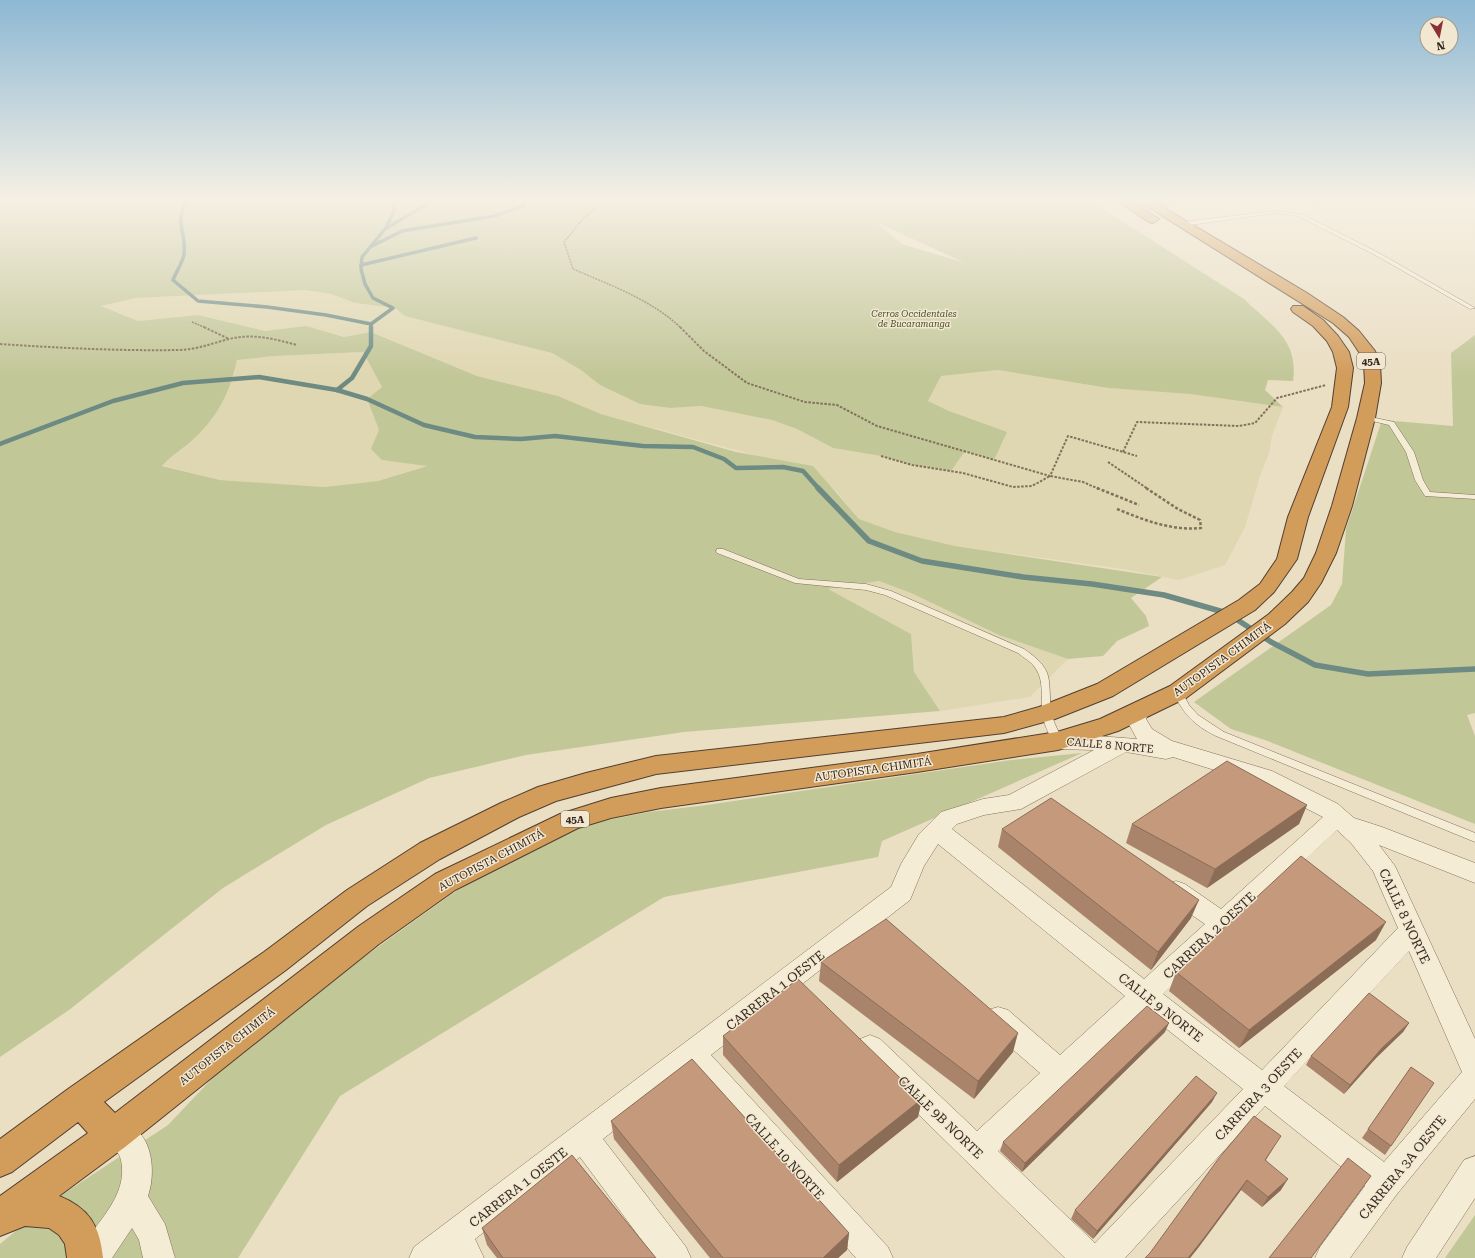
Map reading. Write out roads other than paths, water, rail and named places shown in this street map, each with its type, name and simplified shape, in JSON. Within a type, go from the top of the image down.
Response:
[{"type":"highway","name":"45A","points":[[0,1160],[80,1100],[275,962],[357,898],[430,851],[510,810],[547,794],[586,782],[656,766],[1004,725],[1047,713],[1105,690],[1246,605],[1267,588],[1286,559],[1298,517],[1340,407],[1345,368],[1341,352],[1334,339],[1318,323],[1286,301],[1217,259]]},
{"type":"highway","name":"AUTOPISTA CHIMITÁ","points":[[3,1216],[113,1135],[369,935],[445,882],[568,821],[611,808],[661,798],[909,764],[1058,741],[1109,725],[1139,712],[1178,692],[1277,619],[1300,597],[1314,579],[1326,552],[1342,506],[1366,418],[1373,383],[1372,364],[1367,351],[1354,334],[1322,308],[1240,259]]},
{"type":"highway","points":[[80,1100],[113,1135]]},
{"type":"highway","points":[[3,1216],[20,1208],[40,1207],[57,1212],[71,1220],[81,1233],[85,1250],[85,1258]]},
{"type":"street","name":"CALLE 8 NORTE","points":[[1139,712],[1136,719],[1146,734],[1164,746],[1264,777],[1330,810],[1359,837],[1383,866],[1475,1070]]},
{"type":"street","name":"CALLE 8 NORTE","points":[[1058,741],[1123,744],[1186,754]]},
{"type":"street","name":"CARRERA 1 OESTE","points":[[425,1258],[461,1247],[583,1137],[692,1054],[803,984],[884,921],[901,893],[913,864],[927,840],[949,818],[983,807],[1042,799],[1123,744]]},
{"type":"street","points":[[1341,821],[1475,873]]},
{"type":"street","name":"CARRERA 2 OESTE","points":[[976,1151],[1223,923],[1341,821]]},
{"type":"street","name":"CALLE 9 NORTE","points":[[937,830],[1144,995],[1386,1183]]},
{"type":"street","points":[[1157,878],[1223,923]]},
{"type":"street","name":"CARRERA 3 OESTE","points":[[1103,1258],[1412,930]]},
{"type":"street","points":[[983,1006],[1061,1073]]},
{"type":"street","name":"CALLE 9B NORTE","points":[[851,1030],[1088,1258]]},
{"type":"street","name":"CALLE 10 NORTE","points":[[692,1054],[877,1258]]},
{"type":"street","name":"CARRERA 3A OESTE","points":[[1331,1258],[1386,1183],[1475,1078]]},
{"type":"street","points":[[93,1258],[132,1198],[136,1185],[136,1160],[132,1149],[124,1139],[113,1135]]},
{"type":"street","points":[[583,1137],[675,1258]]},
{"type":"street","points":[[1418,1258],[1475,1172]]},
{"type":"street","points":[[132,1198],[154,1235],[159,1258]]},
{"type":"lane","points":[[1385,259],[1472,308]]},
{"type":"lane","points":[[1366,418],[1392,423],[1410,452],[1419,480],[1428,494],[1475,497]]},
{"type":"lane","points":[[720,551],[798,581],[866,587],[888,593],[1021,651],[1035,660],[1044,671],[1047,684],[1047,713],[1058,741]]},
{"type":"lane","points":[[1178,692],[1184,708],[1200,723],[1220,734],[1475,838]]},
{"type":"waterway","points":[[182,259],[173,280],[198,301],[267,307],[326,315],[371,324]]},
{"type":"waterway","points":[[361,265],[362,259]]},
{"type":"waterway","points":[[361,265],[388,259]]},
{"type":"waterway","points":[[361,265],[365,284],[373,298],[393,308],[371,324]]},
{"type":"waterway","points":[[337,390],[352,378],[371,346],[371,324]]},
{"type":"waterway","points":[[0,444],[113,401],[183,383],[259,377],[337,390]]},
{"type":"waterway","points":[[337,390],[367,399],[424,425],[475,437],[521,439],[555,436],[643,446],[693,447],[724,459],[736,468],[783,467],[803,471],[819,489]]},
{"type":"waterway","points":[[818,488],[869,541],[922,561],[1023,577],[1092,584],[1164,595],[1227,613],[1271,642],[1315,665],[1368,674],[1475,669]]},
{"type":"park label","name":"Cerros Occidentales de Bucaramanga","points":[[914,320]]}]
